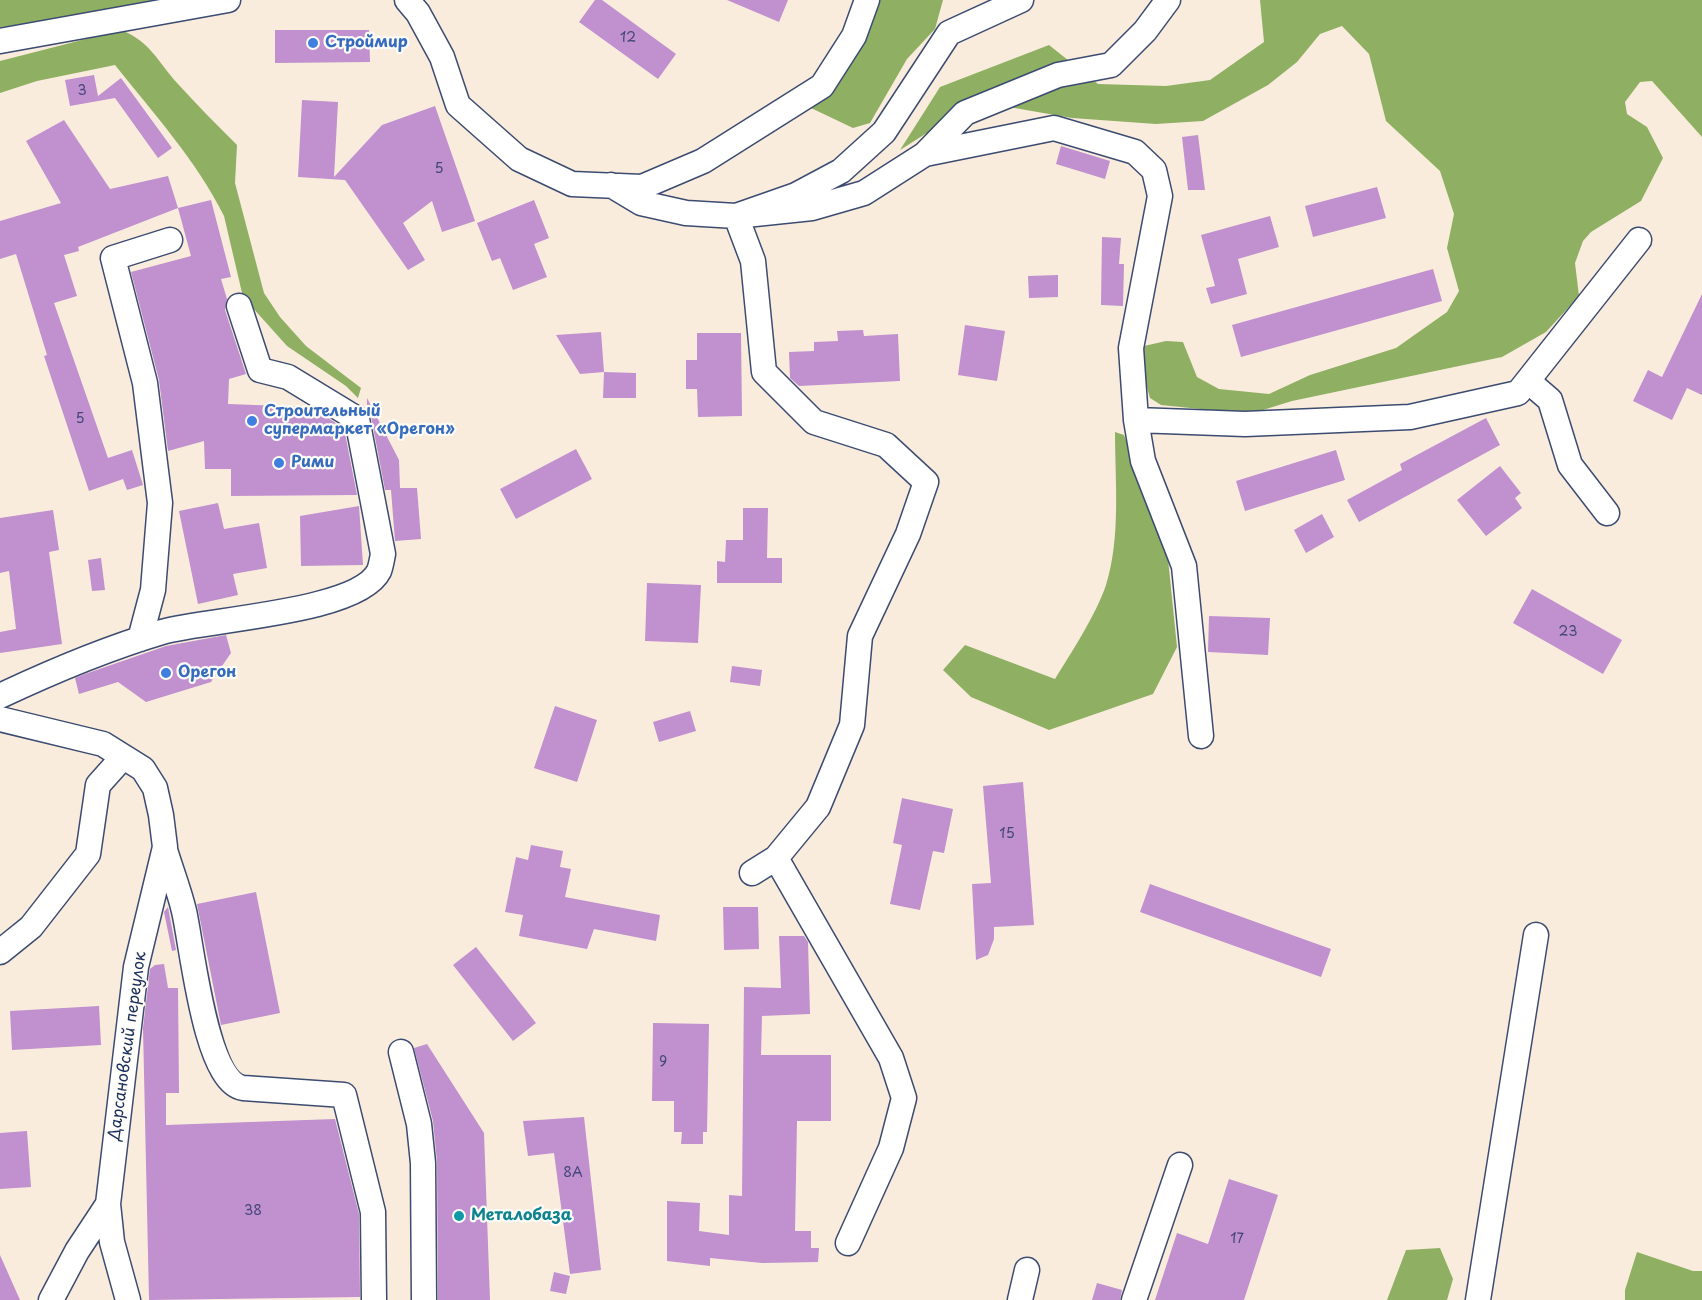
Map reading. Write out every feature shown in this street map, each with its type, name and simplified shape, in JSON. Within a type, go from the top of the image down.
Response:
[{"type":"street","points":[[0,41],[228,0]]},
{"type":"street","points":[[407,0],[418,13],[442,57],[458,105],[519,159],[572,184],[642,187],[703,161],[822,86],[854,36],[867,0]]},
{"type":"street","points":[[736,216],[796,195],[841,171],[884,132],[950,33],[1021,0]]},
{"type":"street","points":[[611,185],[641,203],[686,213],[736,216],[812,208],[864,193],[925,154],[964,113],[1058,75],[1111,65],[1145,31],[1168,0]]},
{"type":"street","points":[[925,154],[1054,128],[1135,152],[1154,170],[1160,196],[1131,348],[1136,420],[1143,461],[1184,566],[1201,736]]},
{"type":"street","points":[[736,216],[753,261],[764,372],[814,422],[886,445],[926,482],[908,534],[860,636],[852,724],[818,807],[776,858],[752,873]]},
{"type":"street","points":[[140,639],[153,590],[160,503],[145,383],[113,258],[170,240]]},
{"type":"street","points":[[1136,420],[1245,424],[1410,417],[1518,393],[1639,240]]},
{"type":"street","points":[[0,696],[74,661],[164,631],[282,611],[340,598],[368,584],[379,572],[383,554],[357,419],[288,377],[260,370],[239,306]]},
{"type":"street","points":[[1528,381],[1550,400],[1570,465],[1607,513]]},
{"type":"street","name":"Дарсановский переулок","points":[[0,719],[103,744],[143,769],[154,788],[165,847],[136,967],[108,1204],[111,1242],[128,1300]]},
{"type":"street","points":[[0,952],[31,927],[88,854],[98,785],[123,757]]},
{"type":"street","points":[[165,847],[183,910],[209,1036],[221,1070],[228,1080],[236,1087],[243,1088],[344,1095],[373,1212],[374,1300]]},
{"type":"street","points":[[776,858],[891,1059],[904,1098],[891,1148],[848,1243]]},
{"type":"street","points":[[1478,1300],[1536,935]]},
{"type":"street","points":[[401,1052],[419,1124],[423,1163],[424,1300]]},
{"type":"street","points":[[1134,1300],[1180,1165]]},
{"type":"street","points":[[51,1300],[77,1251],[108,1204]]},
{"type":"street","points":[[1020,1300],[1027,1270]]},
{"type":"green space","points":[[0,0],[162,0],[51,24],[0,27]]},
{"type":"green space","points":[[875,0],[943,0],[935,29],[907,59],[870,123],[853,128],[811,108],[864,45]]},
{"type":"green space","points":[[1260,0],[1702,0],[1702,137],[1652,81],[1640,82],[1625,102],[1627,114],[1647,127],[1663,158],[1641,201],[1591,232],[1583,241],[1575,263],[1579,296],[1546,332],[1502,357],[1292,401],[1250,414],[1161,405],[1150,398],[1144,377],[1144,346],[1166,341],[1183,342],[1197,377],[1219,389],[1269,394],[1310,375],[1396,348],[1447,312],[1459,291],[1447,248],[1454,214],[1440,171],[1386,121],[1369,54],[1342,26],[1320,34],[1297,62],[1268,85],[1203,121],[1156,124],[1072,118],[1003,106],[941,124],[900,150],[940,87],[1049,45],[1098,84],[1166,86],[1210,80],[1264,42]]},
{"type":"green space","points":[[121,30],[147,46],[178,84],[237,145],[235,183],[264,293],[280,317],[306,346],[361,388],[358,398],[346,386],[287,346],[243,297],[224,216],[213,196],[174,138],[115,65],[37,81],[0,93],[0,61]]},
{"type":"green space","points":[[1115,432],[1124,435],[1167,549],[1177,647],[1153,694],[1049,730],[971,697],[943,670],[965,645],[1055,679],[1096,609],[1111,567],[1116,509]]},
{"type":"green space","points":[[1440,1248],[1453,1279],[1447,1300],[1387,1300],[1406,1250]]},
{"type":"green space","points":[[1637,1252],[1693,1271],[1702,1271],[1702,1300],[1625,1300],[1625,1290]]},
{"type":"building","points":[[595,0],[602,0],[676,54],[658,79],[579,22]]},
{"type":"building","points":[[727,0],[788,0],[779,22]]},
{"type":"building","points":[[275,30],[369,30],[370,62],[275,63]]},
{"type":"building","points":[[94,75],[98,96],[121,78],[172,148],[158,158],[115,98],[70,106],[65,80]]},
{"type":"building","points":[[302,100],[338,102],[334,177],[382,125],[435,106],[475,221],[442,232],[432,201],[403,223],[425,260],[408,270],[345,180],[298,177]]},
{"type":"building","points":[[64,120],[110,189],[168,176],[178,208],[78,247],[79,251],[64,255],[77,296],[54,303],[108,458],[132,450],[143,485],[127,490],[123,479],[89,491],[44,356],[47,355],[16,254],[0,259],[0,221],[61,203],[26,141]]},
{"type":"building","points":[[1198,135],[1205,190],[1188,190],[1182,137]]},
{"type":"building","points":[[1061,146],[1110,161],[1105,179],[1056,164]]},
{"type":"building","points":[[1377,187],[1386,218],[1313,237],[1305,206]]},
{"type":"building","points":[[211,200],[231,277],[221,279],[227,299],[225,310],[246,374],[229,379],[228,404],[310,407],[344,428],[357,495],[231,496],[231,469],[205,469],[204,441],[168,451],[159,380],[131,272],[191,256],[178,208]]},
{"type":"building","points":[[534,200],[549,238],[534,244],[547,277],[513,290],[500,258],[492,261],[477,223]]},
{"type":"building","points":[[1270,216],[1279,247],[1238,259],[1247,294],[1211,304],[1206,288],[1215,286],[1201,235]]},
{"type":"building","points":[[1102,237],[1121,238],[1119,264],[1124,264],[1123,306],[1101,305]]},
{"type":"building","points":[[1433,269],[1442,301],[1241,357],[1232,325]]},
{"type":"building","points":[[1058,275],[1058,297],[1029,298],[1028,276]]},
{"type":"building","points":[[1702,294],[1702,395],[1687,388],[1672,420],[1633,401],[1648,370],[1662,377]]},
{"type":"building","points":[[965,325],[1005,331],[997,381],[958,375]]},
{"type":"building","points":[[863,330],[864,336],[898,334],[900,381],[799,386],[790,378],[789,352],[814,351],[814,342],[838,341],[837,331]]},
{"type":"building","points":[[601,332],[604,372],[580,374],[556,335]]},
{"type":"building","points":[[697,333],[741,333],[742,416],[698,417],[697,389],[686,389],[686,360],[697,360]]},
{"type":"building","points":[[604,372],[636,373],[636,398],[603,398]]},
{"type":"building","points":[[367,398],[399,460],[400,488],[417,488],[421,539],[395,541],[391,490],[385,490],[371,416],[367,409]]},
{"type":"building","points":[[1486,418],[1500,445],[1359,522],[1347,500],[1402,470],[1400,464]]},
{"type":"building","points":[[576,449],[592,479],[516,519],[500,489]]},
{"type":"building","points":[[1336,450],[1345,480],[1245,511],[1236,481]]},
{"type":"building","points":[[1500,466],[1521,493],[1515,498],[1522,508],[1486,536],[1457,500]]},
{"type":"building","points":[[218,503],[224,529],[259,523],[267,568],[233,574],[238,595],[198,604],[179,511]]},
{"type":"building","points":[[359,506],[363,565],[301,566],[300,516]]},
{"type":"building","points":[[743,508],[768,508],[767,558],[782,558],[782,583],[717,583],[717,561],[725,562],[726,540],[743,540]]},
{"type":"building","points":[[53,510],[59,550],[49,552],[62,644],[0,653],[0,632],[16,629],[9,571],[0,573],[0,518]]},
{"type":"building","points":[[1322,514],[1334,537],[1306,553],[1294,530]]},
{"type":"building","points":[[101,558],[105,590],[92,591],[88,560]]},
{"type":"building","points":[[647,583],[701,585],[698,643],[645,641]]},
{"type":"building","points":[[1532,589],[1622,640],[1603,674],[1513,623]]},
{"type":"building","points":[[1209,616],[1270,618],[1268,655],[1208,652]]},
{"type":"building","name":"Орегон","points":[[226,635],[231,653],[211,682],[146,702],[118,682],[79,694],[75,678],[166,646]]},
{"type":"building","points":[[732,666],[762,670],[760,686],[730,682]]},
{"type":"building","points":[[555,706],[597,720],[577,782],[534,768]]},
{"type":"building","points":[[690,711],[696,731],[659,742],[653,722]]},
{"type":"building","points":[[1023,782],[1034,925],[994,927],[994,939],[988,955],[976,960],[972,884],[991,883],[983,786]]},
{"type":"building","points":[[902,798],[953,809],[944,853],[933,851],[920,910],[890,904],[902,845],[893,843]]},
{"type":"building","points":[[531,845],[563,851],[560,867],[571,869],[565,897],[660,915],[656,941],[594,929],[587,949],[519,936],[523,915],[505,912],[516,857],[528,860]]},
{"type":"building","points":[[1150,884],[1331,949],[1321,977],[1140,912]]},
{"type":"building","points":[[256,892],[280,1013],[221,1025],[197,904]]},
{"type":"building","points":[[168,907],[176,950],[172,951],[164,912]]},
{"type":"building","points":[[723,907],[758,907],[759,949],[724,950]]},
{"type":"building","points":[[779,936],[804,936],[808,942],[810,1014],[762,1016],[761,1055],[831,1055],[831,1121],[797,1121],[795,1231],[811,1231],[811,1248],[819,1248],[818,1262],[762,1263],[710,1258],[710,1266],[667,1261],[667,1201],[700,1203],[699,1231],[729,1235],[729,1195],[742,1196],[744,987],[781,988]]},
{"type":"building","points":[[476,947],[536,1023],[513,1041],[453,965]]},
{"type":"building","points":[[164,964],[168,988],[178,988],[179,1093],[166,1093],[166,1125],[335,1119],[359,1214],[360,1297],[149,1300],[143,1028],[150,969],[155,965]]},
{"type":"building","points":[[99,1006],[101,1045],[12,1050],[10,1011]]},
{"type":"building","points":[[653,1023],[709,1024],[707,1132],[703,1132],[703,1144],[681,1144],[682,1132],[674,1132],[674,1101],[652,1101]]},
{"type":"building","name":"Металобаза","points":[[427,1044],[484,1133],[490,1300],[438,1300],[437,1162],[433,1121],[414,1048]]},
{"type":"building","points":[[584,1117],[601,1270],[570,1274],[554,1153],[528,1156],[523,1121]]},
{"type":"building","points":[[27,1131],[31,1187],[0,1189],[0,1133]]},
{"type":"building","points":[[1229,1179],[1278,1195],[1244,1300],[1155,1300],[1177,1233],[1208,1244]]},
{"type":"building","points":[[0,1255],[20,1300],[0,1300]]},
{"type":"building","points":[[554,1272],[570,1276],[566,1294],[550,1291]]},
{"type":"building","points":[[1097,1283],[1122,1290],[1120,1300],[1092,1300]]},
{"type":"place","name":"Строймир","points":[[313,43]]},
{"type":"place","name":"Строительный супермаркет «Орегон»","points":[[252,421]]},
{"type":"place","name":"Рими","points":[[279,463]]},
{"type":"place","name":"Орегон","points":[[166,673]]},
{"type":"place","name":"Металобаза","points":[[459,1216]]}]
